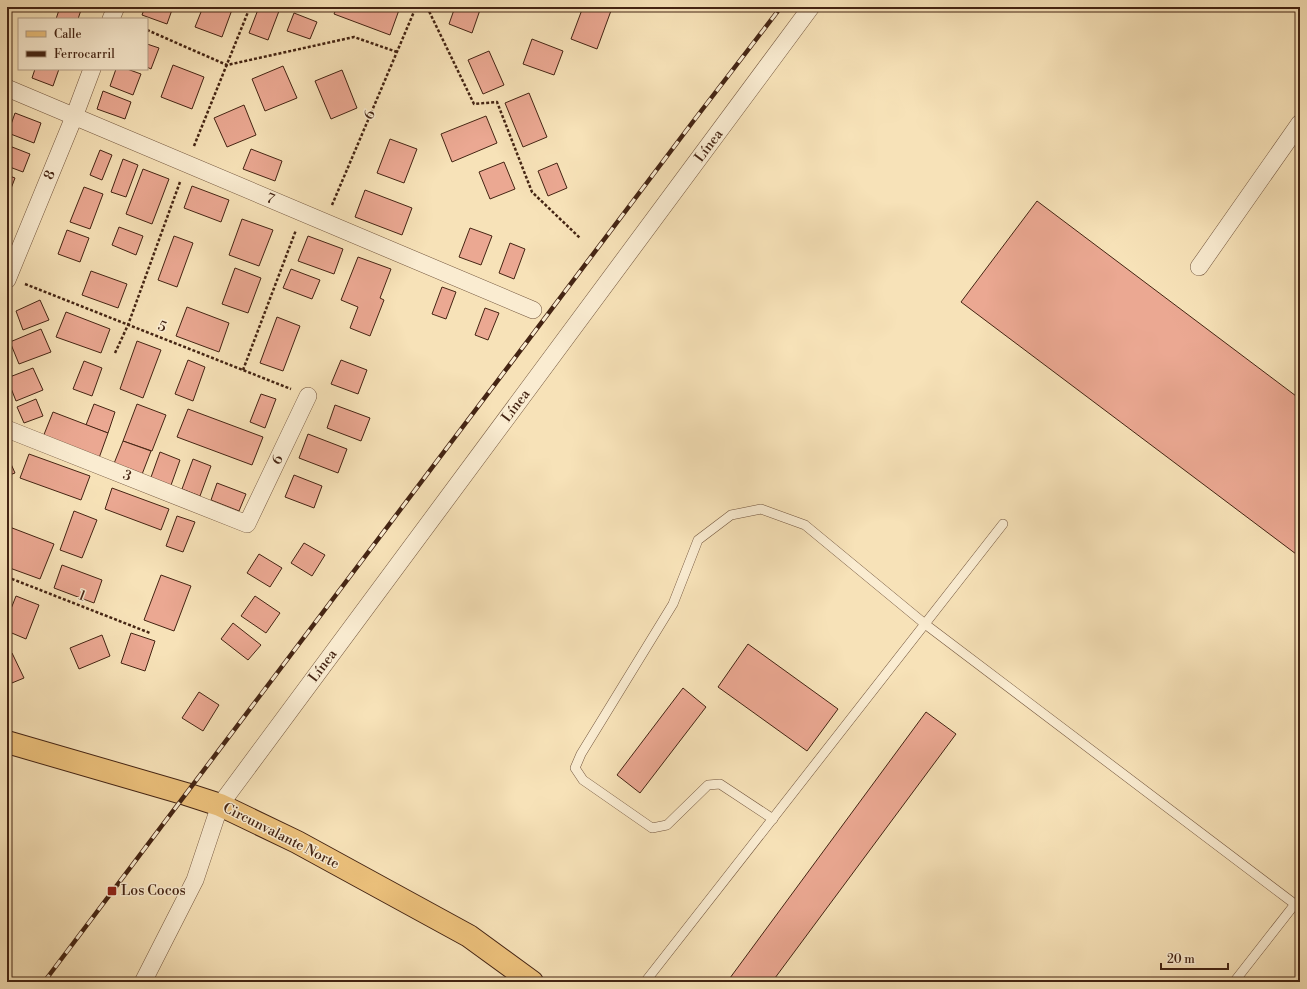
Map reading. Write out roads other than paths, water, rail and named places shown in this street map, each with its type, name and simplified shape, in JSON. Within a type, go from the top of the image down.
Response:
[{"type":"main road","name":"Circunvalante Norte","points":[[7,742],[220,805],[297,842],[469,936],[532,982]]},
{"type":"street","points":[[111,18],[116,7]]},
{"type":"street","name":"Línea","points":[[143,982],[195,880],[220,805],[811,7]]},
{"type":"street","name":"8","points":[[8,279],[92,70]]},
{"type":"street","name":"7","points":[[7,88],[533,310]]},
{"type":"street","points":[[1199,267],[1300,123]]},
{"type":"street","name":"6","points":[[247,524],[308,396]]},
{"type":"street","name":"3","points":[[7,428],[247,524]]},
{"type":"lane","points":[[772,819],[720,784],[708,785],[667,825],[652,828],[583,780],[576,768],[581,754],[673,604],[698,540],[731,515],[761,508],[805,526],[925,624],[1297,906],[1234,982]]},
{"type":"lane","points":[[645,982],[1003,524]]},
{"type":"railway","points":[[44,982],[781,7]]},
{"type":"place","name":"Los Cocos","points":[[112,891]]}]
